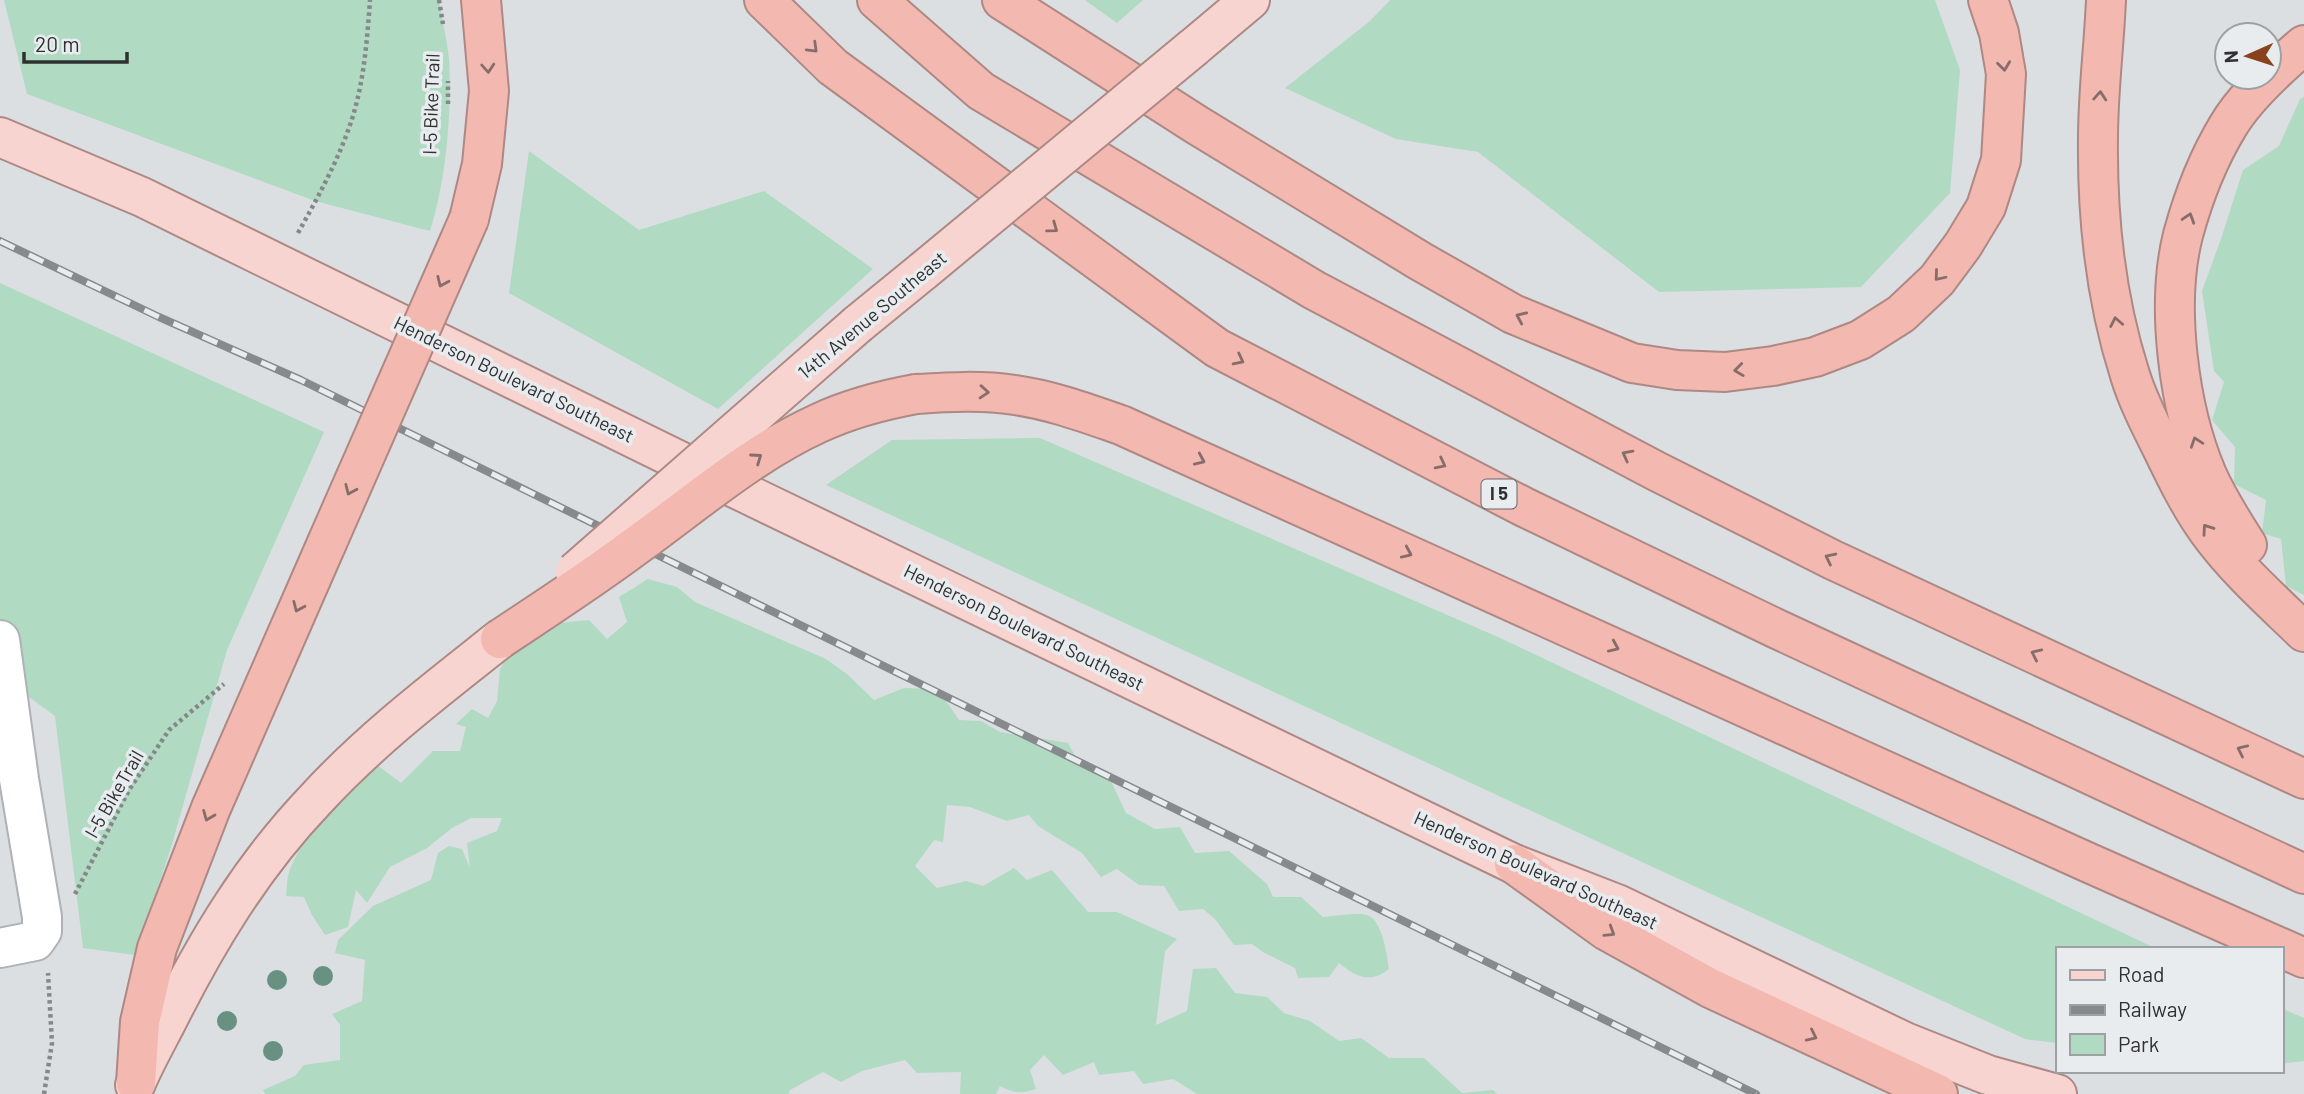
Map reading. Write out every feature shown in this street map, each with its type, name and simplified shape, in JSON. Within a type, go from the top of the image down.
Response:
[{"type":"highway","points":[[134,1088],[140,1022],[157,948],[211,808],[469,219],[482,164],[489,91],[481,0]]},
{"type":"highway","name":"I 5","points":[[764,0],[833,67],[1217,348],[1524,507],[1777,629],[2304,874]]},
{"type":"highway","points":[[877,0],[981,91],[1314,290],[1643,464],[1833,560],[2304,779]]},
{"type":"highway","points":[[1002,0],[1197,125],[1420,261],[1513,314],[1632,363],[1677,370],[1725,372],[1815,357],[1860,340],[1901,314],[1937,280],[1963,245],[1986,207],[2001,160],[2006,74],[1999,33],[1988,0]]},
{"type":"highway","points":[[2106,0],[2098,138],[2101,202],[2106,266],[2117,328],[2130,376],[2142,408],[2180,487],[2208,531],[2240,570],[2304,630]]},
{"type":"highway","points":[[2304,45],[2262,83],[2229,124],[2211,158],[2183,236],[2177,276],[2176,320],[2184,402],[2208,476],[2230,517],[2304,630]]},
{"type":"highway","points":[[500,639],[616,561],[746,466],[793,436],[848,412],[887,399],[962,391],[1014,395],[1061,405],[1121,425],[2279,947]]},
{"type":"highway","points":[[1514,864],[1607,931],[1710,988],[1938,1094]]},
{"type":"highway","points":[[2283,949],[2304,958]]},
{"type":"main road","name":"14th Avenue Southeast","points":[[134,1088],[196,962],[257,868],[317,797],[384,733],[500,639],[858,324],[1250,0]]},
{"type":"main road","name":"Henderson Boulevard Southeast","points":[[0,137],[142,197],[746,493],[1514,864],[1617,904],[1905,1042],[1988,1075],[2057,1094]]},
{"type":"street","points":[[0,640],[42,917],[22,941]]},
{"type":"path","points":[[282,265],[332,171],[352,120],[367,48],[370,0]]},
{"type":"path","name":"I-5 Bike Trail","points":[[439,0],[445,35]]},
{"type":"path","name":"I-5 Bike Trail","points":[[448,110],[449,72]]},
{"type":"path","name":"I-5 BikeTrail","points":[[22,941],[58,918],[72,901],[130,790],[169,730],[232,678]]},
{"type":"path","points":[[22,941],[48,963],[52,1043],[44,1094]]},
{"type":"green space","points":[[4,0],[439,0],[449,59],[450,101],[444,169],[430,231],[315,201],[27,94]]},
{"type":"green space","points":[[1085,0],[1143,0],[1117,23]]},
{"type":"green space","points":[[1390,0],[1935,0],[1960,70],[1950,193],[1861,287],[1659,292],[1478,152],[1396,139],[1285,88],[1370,21]]},
{"type":"green space","points":[[2304,97],[2304,595],[2286,586],[2281,539],[2262,533],[2266,500],[2234,484],[2235,447],[2212,420],[2224,382],[2214,371],[2202,291],[2243,170],[2279,146],[2300,99]]},
{"type":"green space","points":[[529,151],[639,230],[764,191],[873,269],[718,409],[509,293]]},
{"type":"green space","points":[[0,283],[324,432],[227,650],[171,848],[135,955],[83,948],[55,716],[4,679],[0,629]]},
{"type":"green space","points":[[1040,438],[1498,637],[2153,947],[2056,947],[2056,1043],[2025,1039],[826,485],[892,440]]},
{"type":"green space","points":[[648,579],[677,587],[695,602],[826,659],[847,674],[874,700],[904,688],[938,689],[959,720],[981,721],[1000,732],[1068,743],[1080,765],[1109,777],[1126,813],[1155,829],[1180,827],[1195,853],[1229,851],[1267,884],[1273,897],[1301,897],[1323,917],[1367,915],[1380,930],[1389,969],[1382,974],[1363,977],[1339,963],[1329,977],[1298,978],[1295,968],[1252,944],[1234,945],[1215,919],[1203,909],[1179,911],[1164,886],[1139,885],[1117,869],[1101,877],[1082,853],[1038,826],[1029,815],[1007,821],[970,807],[947,805],[943,842],[934,840],[915,866],[937,888],[966,881],[983,886],[1014,868],[1027,880],[1052,870],[1088,912],[1117,912],[1177,939],[1165,951],[1156,1025],[1187,1011],[1193,969],[1216,968],[1235,993],[1267,997],[1284,1013],[1310,1021],[1339,1041],[1361,1038],[1389,1058],[1424,1058],[1462,1093],[1493,1090],[1497,1094],[1197,1094],[1173,1079],[1143,1084],[1134,1071],[1099,1075],[1094,1062],[1063,1075],[1044,1055],[1030,1070],[1036,1089],[1018,1092],[1000,1086],[996,1094],[960,1094],[961,1072],[917,1073],[905,1060],[862,1071],[841,1082],[823,1072],[790,1090],[789,1094],[265,1094],[263,1090],[295,1076],[304,1065],[340,1060],[340,1025],[332,1014],[362,1001],[365,960],[335,953],[338,940],[373,906],[431,880],[438,853],[449,846],[462,849],[470,868],[467,843],[497,831],[502,818],[471,818],[452,828],[427,848],[390,867],[367,903],[356,890],[348,927],[325,935],[304,897],[286,896],[290,869],[316,825],[338,799],[377,765],[401,783],[433,751],[460,751],[466,727],[456,724],[472,709],[488,718],[497,701],[500,669],[516,641],[550,624],[589,620],[607,639],[627,622],[619,597]]},
{"type":"green space","points":[[2283,1009],[2304,1018],[2304,1061],[2283,1064]]},
{"type":"railway","points":[[0,241],[159,317],[301,380],[1756,1094]]}]
